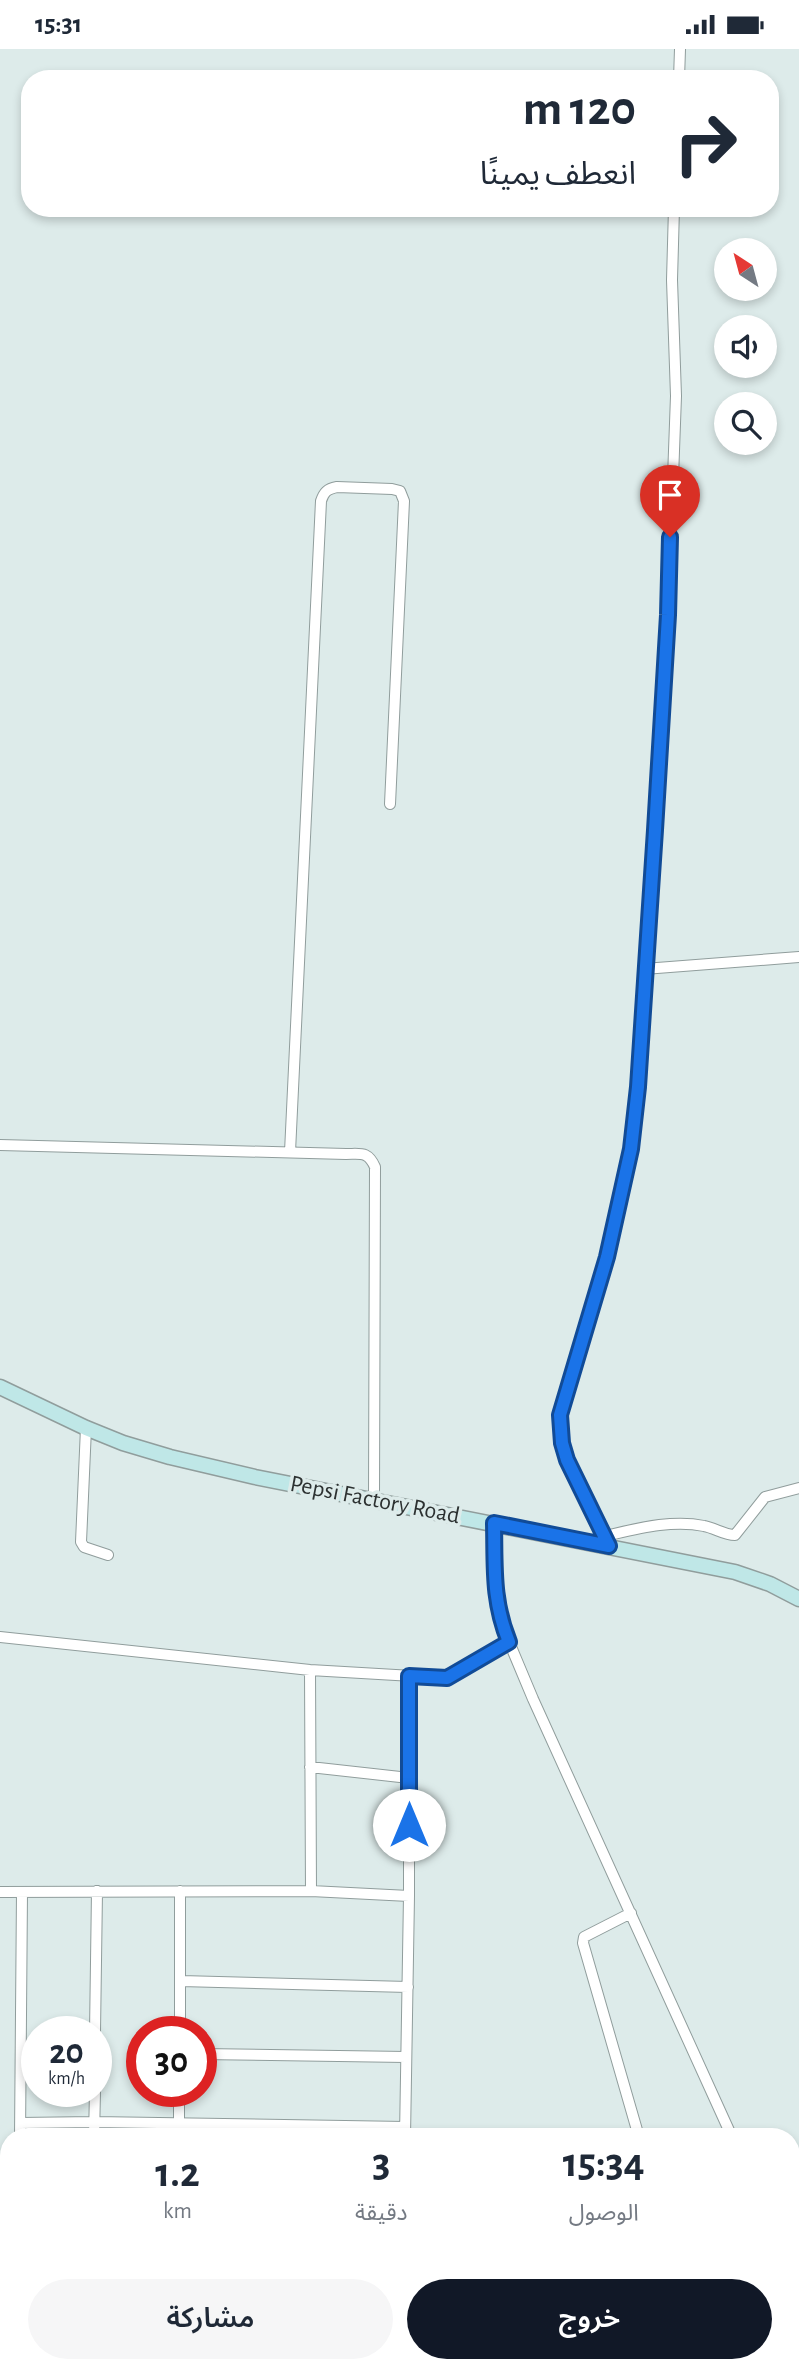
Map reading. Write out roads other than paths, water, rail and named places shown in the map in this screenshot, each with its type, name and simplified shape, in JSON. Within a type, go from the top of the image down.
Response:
[{"type":"main road","name":"Pepsi Factory Road","points":[[0,1387],[124,1444],[183,1460],[255,1477],[494,1523],[607,1541],[746,1576],[799,1598]]},
{"type":"street","points":[[679,70],[680,49]]},
{"type":"street","points":[[674,217],[672,280],[676,396],[668,615],[638,1087],[629,1164],[604,1269],[560,1415],[562,1443],[567,1460],[607,1541],[650,1527],[687,1524],[736,1535],[765,1497],[799,1488]]},
{"type":"street","points":[[290,1152],[321,501],[324,493],[337,487],[392,489],[400,491],[404,501],[390,804]]},
{"type":"street","points":[[644,969],[799,957]]},
{"type":"street","points":[[0,1145],[290,1152],[371,1157],[375,1167],[374,1499]]},
{"type":"street","points":[[86,1428],[81,1542],[83,1547],[108,1555]]},
{"type":"street","points":[[494,1523],[495,1582],[499,1618],[728,2128]]},
{"type":"street","points":[[0,1637],[310,1669],[447,1678],[509,1642]]},
{"type":"street","points":[[310,1669],[312,1892]]},
{"type":"street","points":[[405,2128],[410,1896],[409,1676]]},
{"type":"street","points":[[310,1767],[409,1778]]},
{"type":"street","points":[[95,2016],[97,1891]]},
{"type":"street","points":[[180,1891],[180,2016]]},
{"type":"street","points":[[0,1892],[312,1892],[410,1896]]},
{"type":"street","points":[[20,2128],[22,1892]]},
{"type":"street","points":[[631,1913],[584,1937],[583,1943],[636,2128]]},
{"type":"street","points":[[181,1980],[408,1987]]},
{"type":"street","points":[[217,2053],[406,2057]]},
{"type":"street","points":[[94,2107],[94,2128]]},
{"type":"street","points":[[179,2107],[179,2128]]},
{"type":"street","points":[[20,2123],[179,2123],[305,2128]]}]
